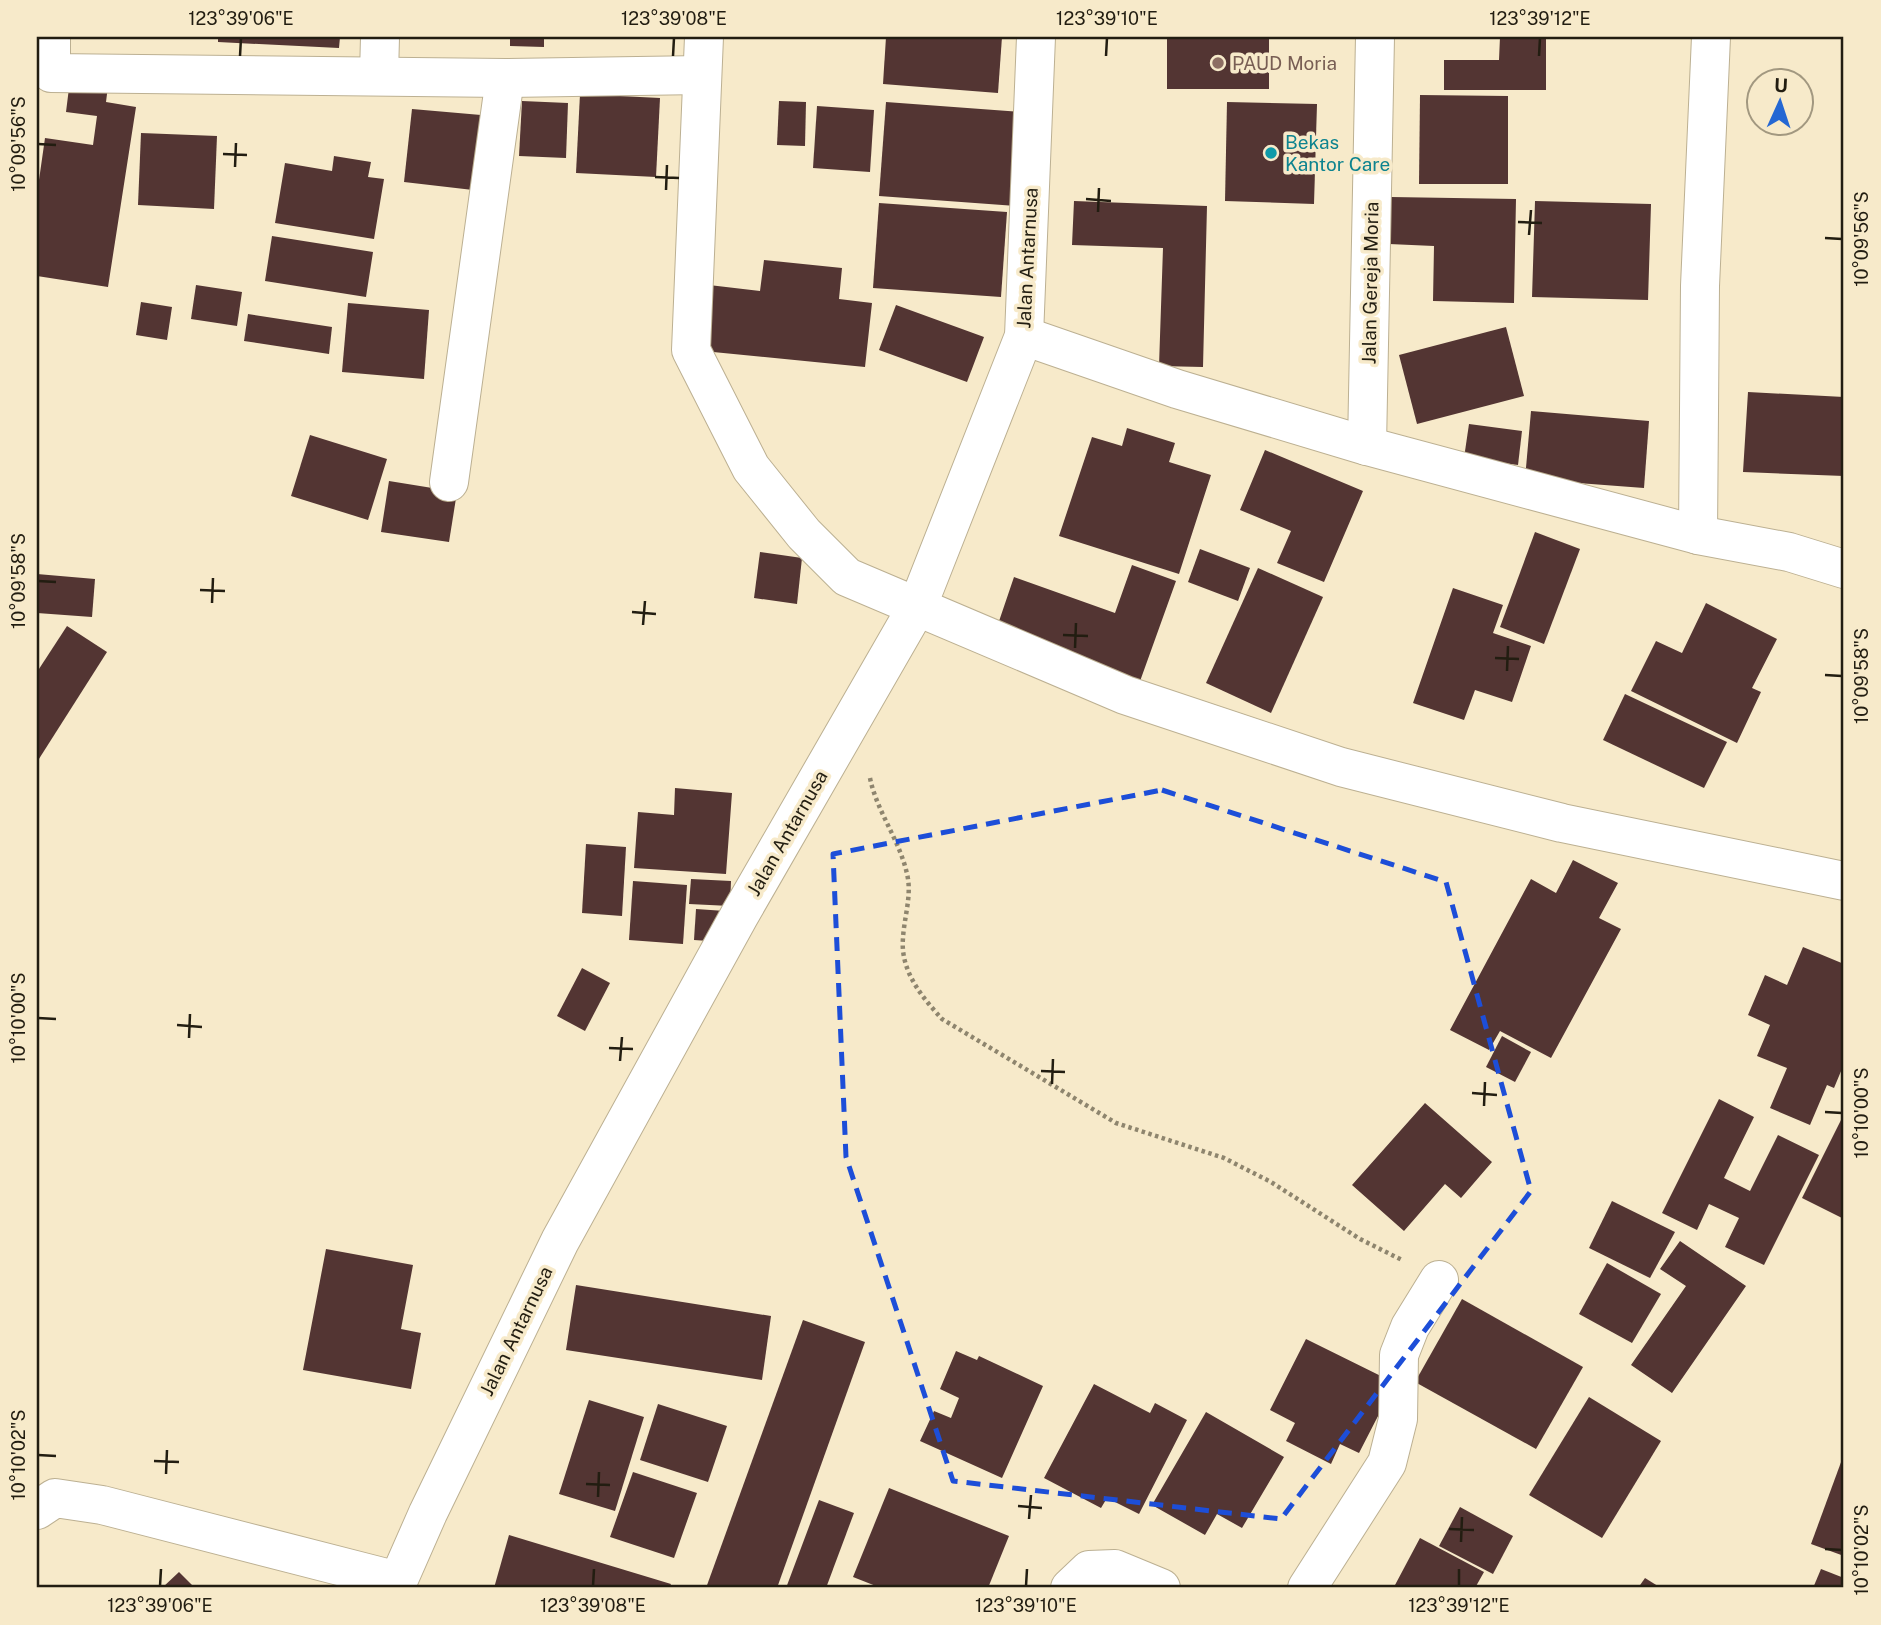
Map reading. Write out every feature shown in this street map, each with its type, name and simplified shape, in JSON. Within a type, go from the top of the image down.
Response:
[{"type":"street","points":[[379,75],[380,37]]},
{"type":"street","points":[[704,37],[691,351],[751,468],[804,534],[847,577],[1125,695],[1342,768],[1562,823],[1844,881]]},
{"type":"street","name":"Jalan Antarnusa","points":[[397,1585],[428,1513],[560,1241],[739,916],[918,605],[1024,336],[1036,37]]},
{"type":"street","name":"Jalan Gereja Moria","points":[[1367,446],[1375,37]]},
{"type":"street","points":[[1698,535],[1700,286],[1711,37]]},
{"type":"street","points":[[46,61],[505,78],[702,75]]},
{"type":"street","points":[[449,482],[505,78]]},
{"type":"street","points":[[1024,336],[1177,389],[1367,446],[1698,535],[1789,552],[1844,569]]},
{"type":"street","points":[[1789,552],[1844,540]]},
{"type":"street","points":[[1307,1588],[1387,1463],[1398,1419],[1399,1355],[1410,1327],[1439,1280]]},
{"type":"street","points":[[43,1500],[102,1505],[397,1585]]},
{"type":"street","points":[[1070,1588],[1089,1570],[1115,1569],[1161,1588]]},
{"type":"path","points":[[870,767],[875,797],[900,852],[908,880],[902,942],[908,970],[919,994],[942,1019],[1116,1123],[1224,1158],[1272,1182],[1360,1239],[1439,1280]]},
{"type":"highlighted area","points":[[1162,790],[1446,882],[1531,1191],[1281,1519],[953,1481],[846,1157],[833,854]]},
{"type":"building","points":[[218,37],[340,37],[339,48],[218,42]]},
{"type":"building","points":[[510,37],[544,37],[544,47],[510,46]]},
{"type":"building","points":[[886,37],[1002,37],[998,93],[883,84]]},
{"type":"building","name":"PAUD Moria","points":[[1167,37],[1269,37],[1269,89],[1167,89]]},
{"type":"building","points":[[1500,37],[1546,37],[1546,90],[1444,90],[1444,60],[1499,60]]},
{"type":"building","points":[[70,80],[108,86],[106,102],[136,107],[108,287],[37,276],[37,194],[45,138],[93,145],[97,116],[66,112]]},
{"type":"building","points":[[580,94],[660,98],[656,177],[576,173]]},
{"type":"building","points":[[1420,95],[1508,96],[1508,184],[1419,184]]},
{"type":"building","points":[[522,101],[568,103],[566,158],[519,156]]},
{"type":"building","points":[[779,101],[806,102],[805,146],[777,145]]},
{"type":"building","points":[[886,102],[1023,112],[1016,206],[879,196]]},
{"type":"building","name":"Bekas Kantor Care","points":[[1227,102],[1317,104],[1314,204],[1225,201]]},
{"type":"building","points":[[817,106],[874,110],[870,172],[813,168]]},
{"type":"building","points":[[412,109],[481,115],[473,190],[404,182]]},
{"type":"building","points":[[141,133],[217,136],[214,209],[138,205]]},
{"type":"building","points":[[334,156],[371,162],[368,177],[384,179],[374,239],[275,223],[285,163],[332,171]]},
{"type":"building","points":[[1391,197],[1516,199],[1514,303],[1433,301],[1434,246],[1389,244]]},
{"type":"building","points":[[1074,201],[1207,206],[1203,367],[1159,366],[1163,248],[1072,245]]},
{"type":"building","points":[[1535,201],[1651,204],[1648,300],[1532,297]]},
{"type":"building","points":[[879,203],[1007,212],[1001,297],[873,288]]},
{"type":"building","points":[[272,236],[373,252],[366,297],[265,281]]},
{"type":"building","points":[[764,260],[842,268],[839,299],[872,303],[865,367],[703,351],[709,285],[760,291]]},
{"type":"building","points":[[196,285],[242,292],[237,326],[191,319]]},
{"type":"building","points":[[141,302],[172,307],[167,340],[136,335]]},
{"type":"building","points":[[348,303],[429,310],[424,379],[342,372]]},
{"type":"building","points":[[896,305],[984,337],[967,382],[879,350]]},
{"type":"building","points":[[248,314],[332,327],[329,354],[244,341]]},
{"type":"building","points":[[1506,327],[1524,396],[1417,424],[1399,355]]},
{"type":"building","points":[[1748,392],[1844,397],[1844,476],[1743,472]]},
{"type":"building","points":[[1531,411],[1649,421],[1644,488],[1525,479]]},
{"type":"building","points":[[1469,424],[1522,431],[1518,465],[1464,458]]},
{"type":"building","points":[[1127,428],[1175,443],[1169,462],[1211,475],[1179,574],[1059,536],[1092,437],[1122,446]]},
{"type":"building","points":[[310,435],[387,459],[368,520],[291,496]]},
{"type":"building","points":[[1265,450],[1363,491],[1324,582],[1277,563],[1291,531],[1240,510]]},
{"type":"building","points":[[389,481],[457,492],[449,542],[381,532]]},
{"type":"building","points":[[1535,532],[1580,549],[1544,644],[1500,627]]},
{"type":"building","points":[[1200,549],[1250,568],[1238,601],[1188,582]]},
{"type":"building","points":[[760,552],[802,558],[797,604],[754,598]]},
{"type":"building","points":[[1132,565],[1176,581],[1139,684],[995,633],[1014,577],[1115,613]]},
{"type":"building","points":[[1258,568],[1323,597],[1271,713],[1206,683]]},
{"type":"building","points":[[37,574],[95,579],[92,617],[37,613]]},
{"type":"building","points":[[1453,588],[1503,605],[1493,633],[1531,646],[1512,702],[1475,690],[1464,720],[1413,703]]},
{"type":"building","points":[[1706,603],[1777,639],[1752,688],[1761,692],[1737,743],[1631,691],[1656,641],[1682,653]]},
{"type":"building","points":[[67,626],[107,652],[37,762],[37,672]]},
{"type":"building","points":[[1625,694],[1727,742],[1704,788],[1603,740]]},
{"type":"building","points":[[675,788],[732,793],[726,874],[634,868],[638,812],[674,815]]},
{"type":"building","points":[[586,844],[626,847],[622,916],[582,913]]},
{"type":"building","points":[[1573,860],[1618,883],[1599,918],[1621,929],[1551,1058],[1500,1031],[1489,1050],[1450,1030],[1531,879],[1556,893]]},
{"type":"building","points":[[691,879],[731,881],[730,906],[689,904]]},
{"type":"building","points":[[633,881],[687,885],[683,944],[629,940]]},
{"type":"building","points":[[696,909],[725,911],[723,942],[694,940]]},
{"type":"building","points":[[1803,947],[1844,964],[1844,1064],[1834,1088],[1827,1085],[1810,1125],[1770,1108],[1787,1068],[1757,1056],[1770,1025],[1748,1015],[1765,975],[1787,985]]},
{"type":"building","points":[[582,968],[610,983],[585,1031],[557,1016]]},
{"type":"building","points":[[1502,1036],[1531,1052],[1515,1082],[1486,1067]]},
{"type":"building","points":[[1719,1099],[1754,1117],[1724,1178],[1750,1191],[1778,1135],[1819,1155],[1764,1265],[1725,1247],[1739,1218],[1709,1204],[1697,1230],[1662,1213]]},
{"type":"building","points":[[1425,1103],[1492,1162],[1461,1198],[1445,1184],[1404,1231],[1352,1185]]},
{"type":"building","points":[[1844,1114],[1844,1219],[1802,1198]]},
{"type":"building","points":[[1612,1201],[1675,1232],[1650,1278],[1589,1248]]},
{"type":"building","points":[[1680,1241],[1746,1286],[1672,1393],[1631,1365],[1686,1286],[1660,1269]]},
{"type":"building","points":[[326,1249],[413,1265],[401,1329],[421,1333],[411,1389],[303,1370]]},
{"type":"building","points":[[1607,1263],[1661,1294],[1632,1343],[1579,1314]]},
{"type":"building","points":[[576,1285],[771,1316],[762,1380],[566,1350]]},
{"type":"building","points":[[1462,1299],[1583,1367],[1536,1449],[1415,1382]]},
{"type":"building","points":[[803,1320],[865,1342],[777,1588],[706,1588]]},
{"type":"building","points":[[1306,1339],[1395,1383],[1359,1453],[1340,1444],[1331,1464],[1286,1441],[1295,1423],[1270,1410]]},
{"type":"building","points":[[956,1351],[977,1360],[979,1356],[1043,1386],[1002,1478],[920,1441],[934,1411],[951,1418],[959,1398],[940,1389]]},
{"type":"building","points":[[1094,1384],[1150,1413],[1155,1403],[1187,1420],[1139,1514],[1107,1498],[1101,1508],[1044,1478]]},
{"type":"building","points":[[1589,1397],[1661,1441],[1602,1538],[1529,1495]]},
{"type":"building","points":[[589,1400],[644,1417],[615,1511],[559,1494]]},
{"type":"building","points":[[658,1404],[727,1426],[708,1482],[640,1460]]},
{"type":"building","points":[[1206,1412],[1284,1457],[1242,1528],[1217,1514],[1205,1535],[1152,1505]]},
{"type":"building","points":[[1844,1454],[1844,1556],[1811,1544]]},
{"type":"building","points":[[633,1472],[697,1493],[674,1558],[610,1537]]},
{"type":"building","points":[[889,1488],[1009,1536],[988,1588],[881,1588],[853,1577]]},
{"type":"building","points":[[819,1500],[854,1513],[826,1588],[786,1588]]},
{"type":"building","points":[[1460,1507],[1513,1536],[1493,1574],[1439,1546]]},
{"type":"building","points":[[509,1535],[671,1584],[669,1588],[494,1588]]},
{"type":"building","points":[[1420,1538],[1484,1572],[1475,1588],[1401,1588],[1395,1585]]},
{"type":"building","points":[[1821,1569],[1844,1578],[1844,1588],[1813,1588]]},
{"type":"building","points":[[179,1572],[195,1588],[162,1588]]},
{"type":"building","points":[[1645,1578],[1661,1588],[1638,1588]]},
{"type":"place","name":"PAUD Moria","points":[[1218,63]]},
{"type":"place","name":"Bekas Kantor Care","points":[[1271,153]]}]
